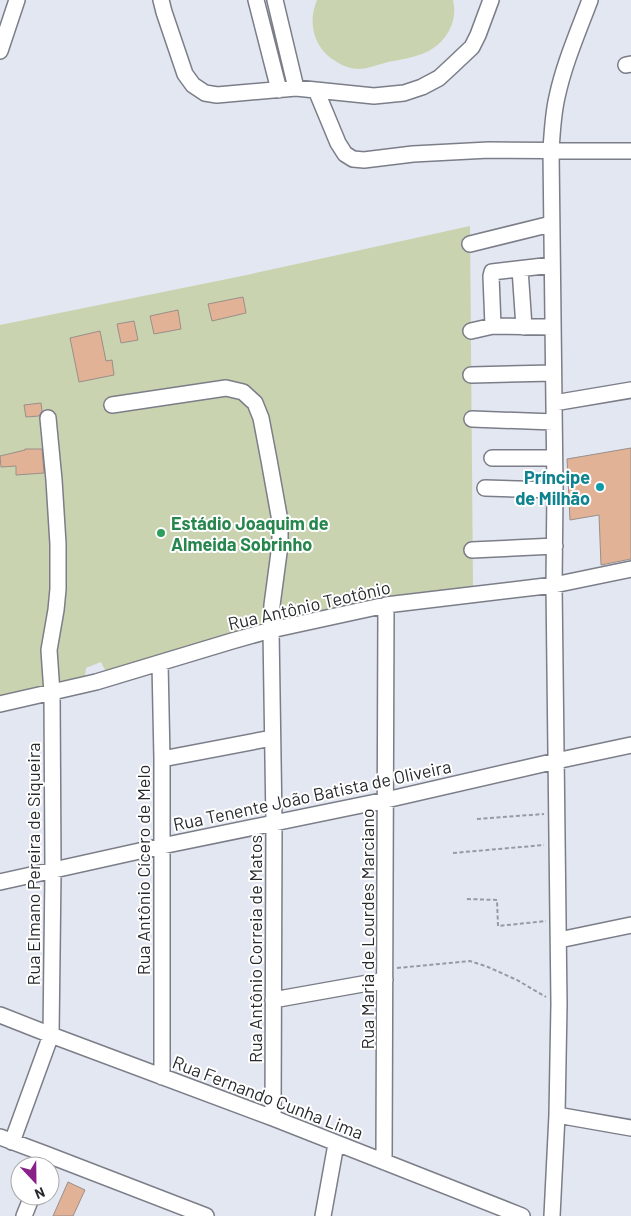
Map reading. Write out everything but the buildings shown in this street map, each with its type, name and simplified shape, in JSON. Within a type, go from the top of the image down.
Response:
[{"type":"street","points":[[0,51],[17,0]]},
{"type":"street","points":[[160,0],[185,74],[193,85],[205,93],[217,95],[296,88],[374,96],[404,93],[422,87],[439,78],[472,47],[491,0]]},
{"type":"street","points":[[256,0],[279,90]]},
{"type":"street","points":[[275,0],[296,88]]},
{"type":"street","points":[[552,1216],[557,1114],[559,940],[556,813],[551,151],[557,96],[567,62],[590,0]]},
{"type":"street","points":[[316,90],[338,143],[345,154],[353,159],[364,160],[414,154],[489,150],[631,151]]},
{"type":"street","points":[[470,244],[551,224]]},
{"type":"street","points":[[493,326],[491,274],[494,272],[552,265]]},
{"type":"street","points":[[520,269],[524,327]]},
{"type":"street","points":[[471,331],[493,326],[553,327]]},
{"type":"street","points":[[471,375],[553,372]]},
{"type":"street","name":"Rua Antônio Correia de Matos","points":[[112,405],[226,388],[243,392],[255,403],[261,418],[280,521],[280,545],[272,605],[274,823],[273,1118]]},
{"type":"street","points":[[554,404],[631,390]]},
{"type":"street","name":"Rua Elmano Pereira de Siqueira","points":[[6,1140],[51,1036],[53,871],[52,693],[49,650],[58,589],[58,544],[48,418]]},
{"type":"street","points":[[472,419],[554,422]]},
{"type":"street","points":[[492,458],[554,458]]},
{"type":"street","points":[[485,488],[555,490]]},
{"type":"street","points":[[472,550],[555,546]]},
{"type":"street","name":"Rua Antônio Teotônio","points":[[0,704],[96,682],[272,630],[386,605],[554,585],[631,569]]},
{"type":"street","name":"Rua Maria de Lourdes Marciano","points":[[384,1162],[386,605]]},
{"type":"street","name":"Rua Antônio Cícero de Melo","points":[[160,663],[162,759],[162,1077]]},
{"type":"street","points":[[162,759],[272,738]]},
{"type":"street","name":"Rua Tenente João Batista de Oliveira","points":[[0,882],[162,846],[386,800],[631,745]]},
{"type":"street","points":[[559,940],[631,925]]},
{"type":"street","points":[[273,1000],[385,975]]},
{"type":"street","name":"Rua Fernando Cunha Lima","points":[[0,1015],[51,1036],[273,1118],[522,1216]]},
{"type":"street","points":[[557,1114],[631,1128]]},
{"type":"street","points":[[6,1140],[38,1156]]},
{"type":"street","points":[[323,1216],[336,1144]]},
{"type":"street","points":[[60,1165],[206,1216]]},
{"type":"path","points":[[477,819],[556,813]]},
{"type":"path","points":[[453,853],[557,844]]},
{"type":"path","points":[[467,900],[497,900],[498,926],[558,920]]},
{"type":"path","points":[[385,975],[470,961],[517,980],[559,1004]]},
{"type":"green space","points":[[317,0],[453,0],[454,17],[448,33],[430,50],[409,58],[356,69],[344,66],[329,57],[318,43],[313,27],[314,9]]},
{"type":"green space","points":[[470,226],[473,587],[303,619],[108,676],[101,662],[86,668],[85,677],[46,683],[42,692],[0,700],[0,325],[242,276]]},
{"type":"place","name":"Príncipe de Milhão","points":[[600,487]]},
{"type":"place","name":"Estádio Joaquim de Almeida Sobrinho","points":[[161,533]]}]
